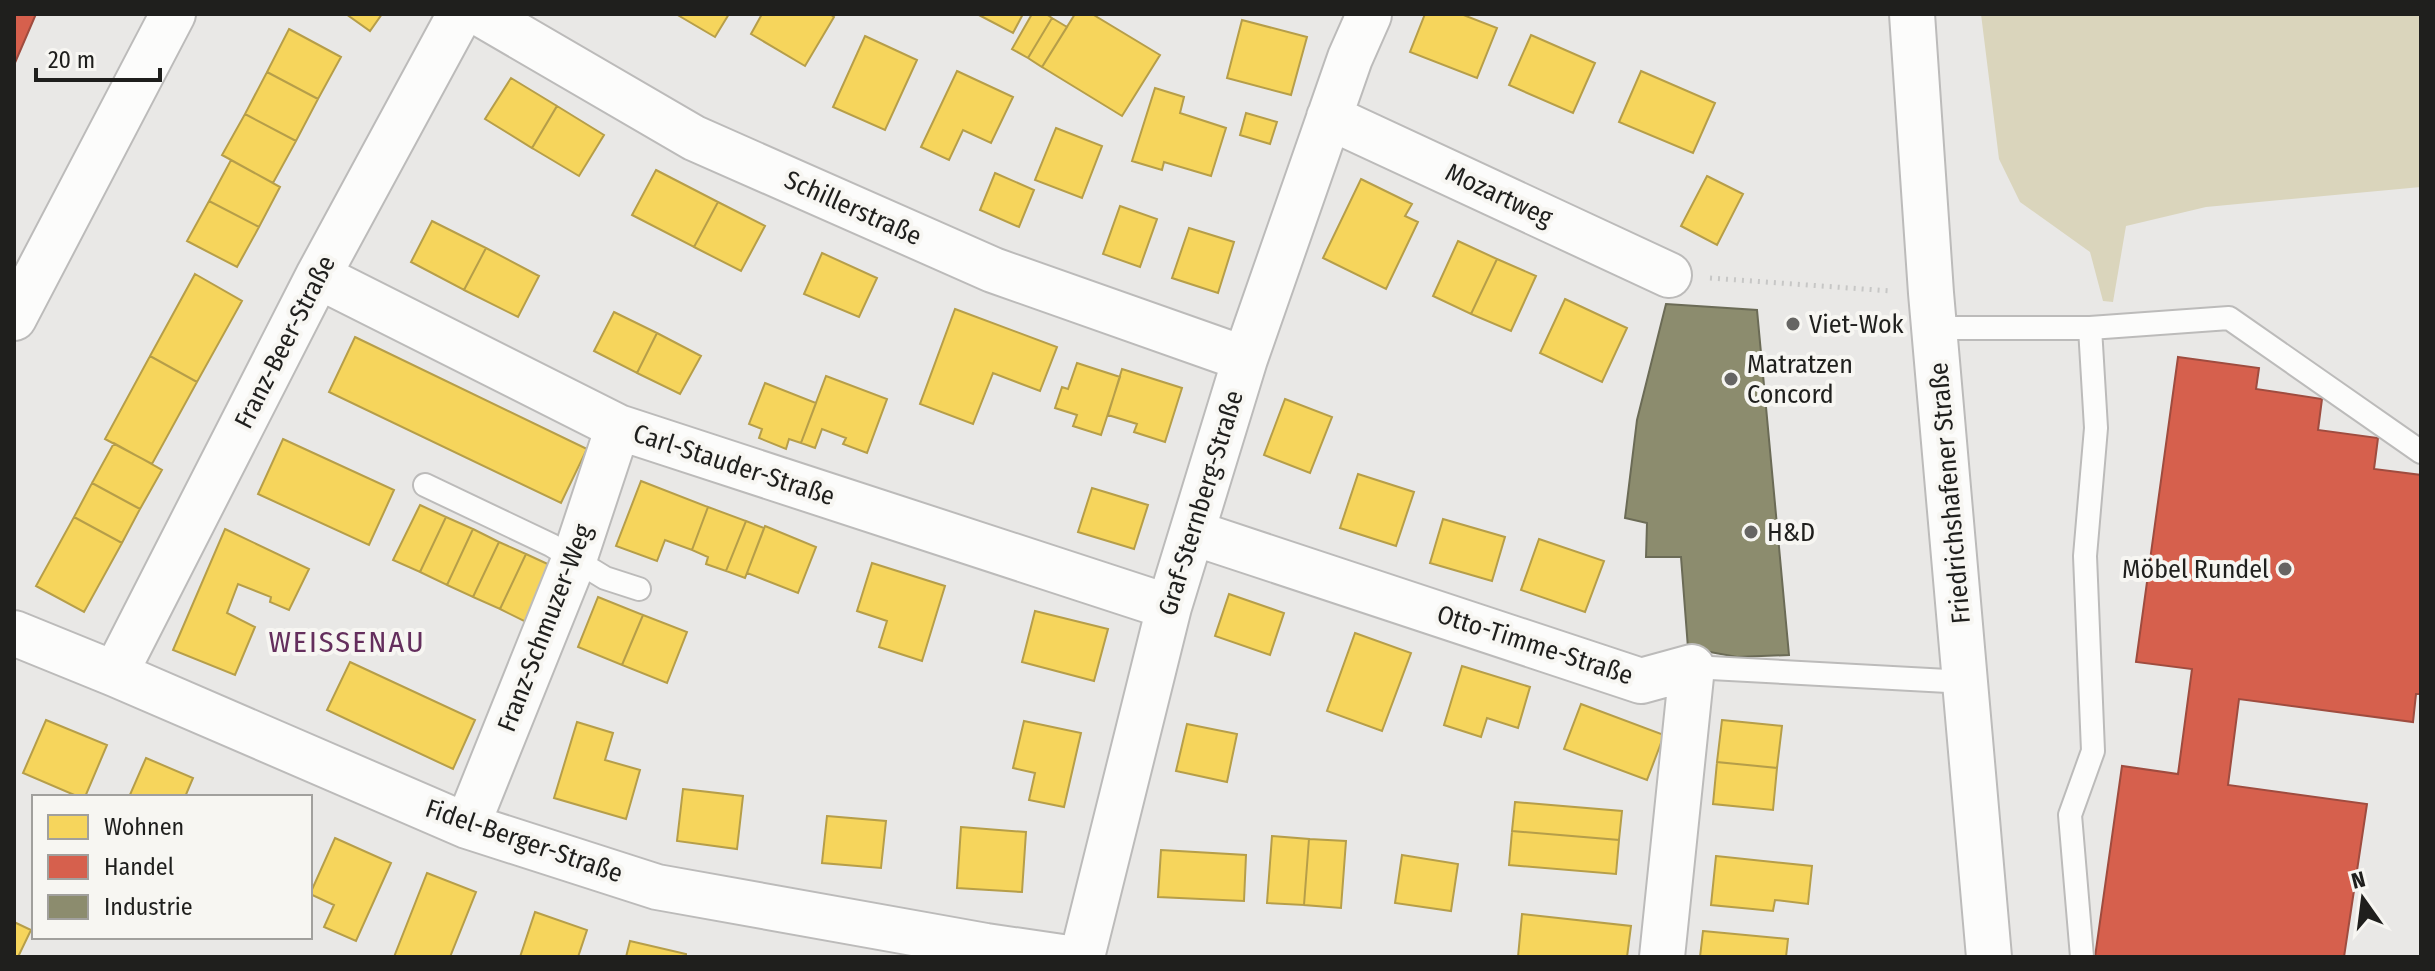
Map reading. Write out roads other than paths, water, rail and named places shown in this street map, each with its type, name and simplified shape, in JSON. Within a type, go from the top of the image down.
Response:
[{"type":"street","points":[[14,318],[173,14]]},
{"type":"street","name":"Franz-Beer-Straße","points":[[115,674],[318,276],[460,14]]},
{"type":"street","name":"Schillerstraße","points":[[481,14],[694,138],[993,270],[1245,359]]},
{"type":"street","name":"Graf-Sternberg-Straße","points":[[1082,957],[1169,607],[1245,359],[1350,58],[1369,15],[1366,14]]},
{"type":"street","name":"Friedrichshafener Straße","points":[[1910,19],[1989,957]]},
{"type":"street","name":"Mozartweg","points":[[1329,117],[1669,275]]},
{"type":"street","name":"Carl-Stauder-Straße","points":[[318,276],[618,427],[1169,607]]},
{"type":"street","name":"Franz-Schmuzer-Weg","points":[[467,826],[574,560],[618,427]]},
{"type":"street","name":"Otto-Timme-Straße","points":[[1194,533],[1641,681],[1692,667]]},
{"type":"street","name":"Fidel-Berger-Straße","points":[[14,633],[467,826],[657,887],[985,952],[1062,957]]},
{"type":"street","points":[[1662,957],[1692,667]]},
{"type":"lane","points":[[1933,311],[2090,328],[2229,318],[2421,452]]},
{"type":"lane","points":[[2082,957],[2070,815],[2093,751],[2085,556],[2096,428],[2090,328]]},
{"type":"lane","points":[[425,485],[551,545],[605,578],[639,589]]},
{"type":"lane","points":[[1692,667],[1966,682]]},
{"type":"place","name":"Viet-Wok","points":[[1793,324]]},
{"type":"place","name":"Matratzen Concord","points":[[1731,379]]},
{"type":"place","name":"H&D","points":[[1751,532]]},
{"type":"place","name":"Möbel Rundel","points":[[2285,569]]},
{"type":"district","name":"WEISSENAU","points":[[347,642]]}]
